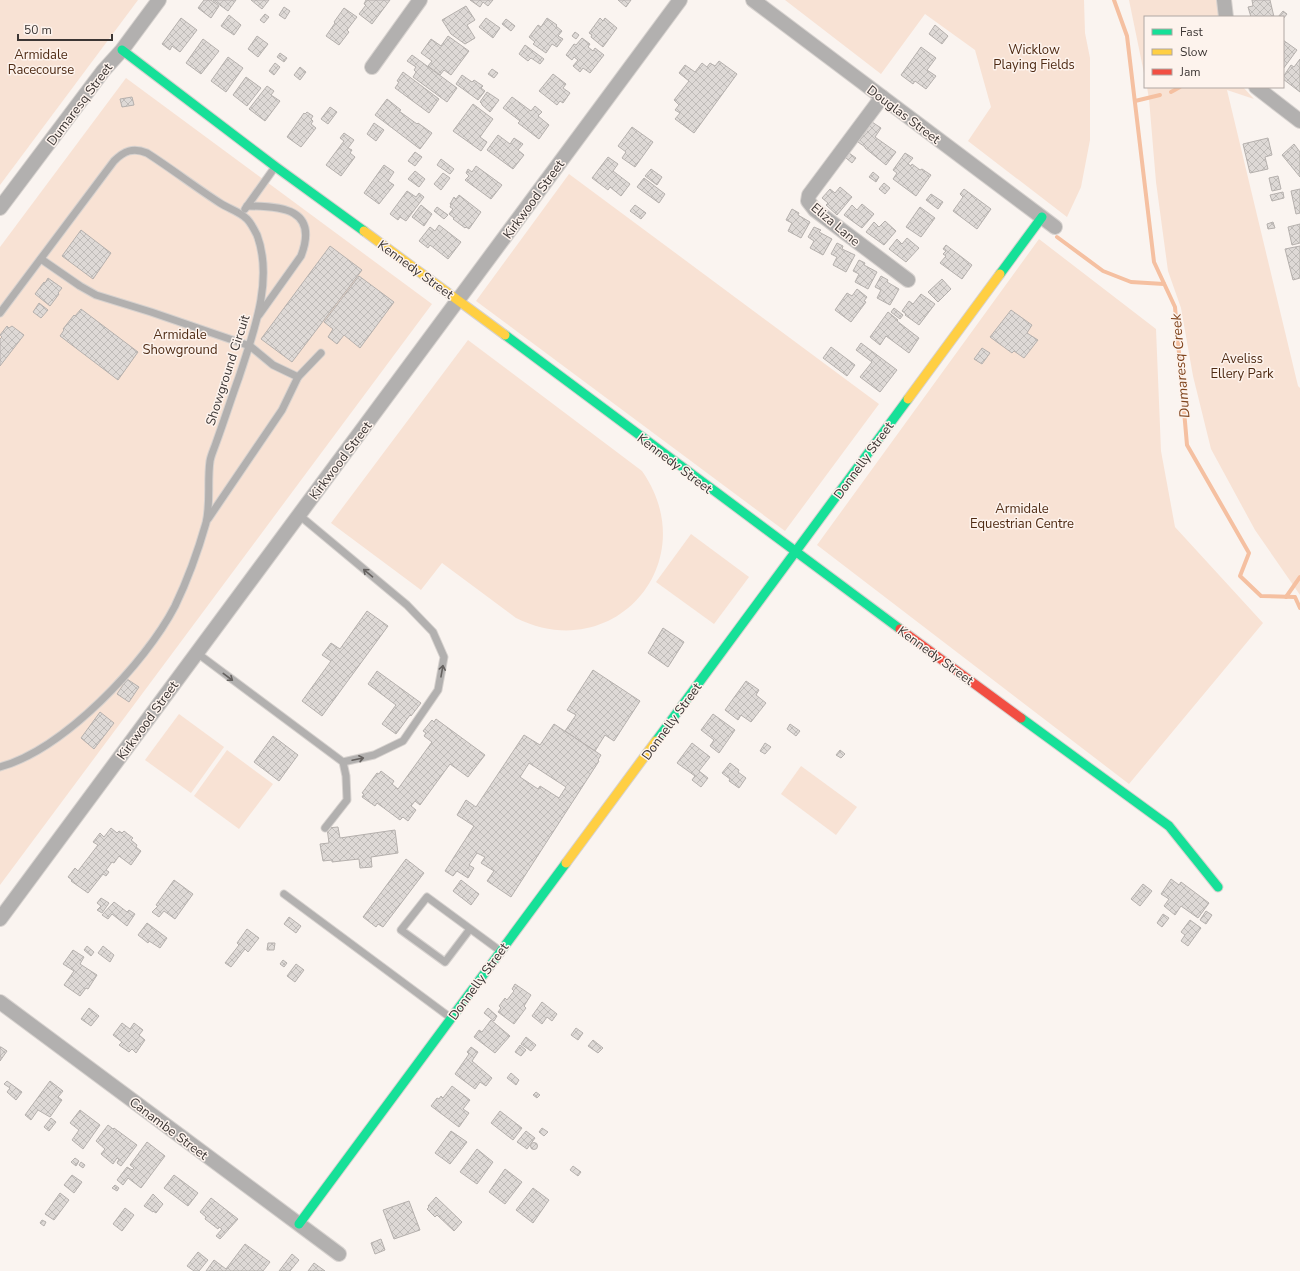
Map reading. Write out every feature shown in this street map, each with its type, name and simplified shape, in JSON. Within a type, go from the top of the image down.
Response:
[{"type":"street","name":"Dumaresq Street","points":[[0,208],[103,71],[122,50],[159,0]]},
{"type":"street","points":[[372,67],[420,0]]},
{"type":"street","name":"Kirkwood Street","points":[[0,919],[680,0]]},
{"type":"street","name":"Douglas Street","points":[[753,0],[1055,226]]},
{"type":"street","points":[[1224,0],[1226,16]]},
{"type":"street","name":"Kennedy Street","points":[[122,50],[276,167],[1169,826],[1218,886]]},
{"type":"street","points":[[1257,88],[1300,121]]},
{"type":"street","name":"Eliza Lane","points":[[882,98],[809,195],[808,201],[816,210],[908,280]]},
{"type":"street","name":"Donnelly Street","points":[[299,1224],[1042,217]]},
{"type":"street","name":"Canambe Street","points":[[0,1002],[339,1254]]},
{"type":"lane","name":"Showground Circuit","points":[[0,314],[114,161],[124,152],[130,150],[138,150],[147,154],[222,204],[241,214],[253,227],[260,243],[263,280],[258,317],[250,346],[210,460],[209,502],[206,520],[197,552],[174,606],[156,637],[136,662],[110,691],[81,719],[54,741],[30,756],[0,767]]},
{"type":"lane","points":[[241,214],[276,167]]},
{"type":"lane","points":[[247,206],[274,207],[290,211],[301,220],[305,232],[304,248],[301,256],[258,317]]},
{"type":"lane","points":[[41,259],[80,286],[96,295],[250,346],[273,365],[298,377]]},
{"type":"lane","points":[[206,520],[282,410],[298,377],[321,353]]},
{"type":"lane","points":[[299,515],[407,605],[433,632],[444,657],[438,690],[403,740],[374,755],[343,762]]},
{"type":"lane","points":[[197,653],[343,762],[346,776],[347,800],[325,828]]},
{"type":"lane","points":[[284,894],[451,1018]]},
{"type":"lane","points":[[470,929],[445,962],[402,930],[426,896],[500,951]]},
{"type":"green space","name":"Armidale Racecourse","points":[[0,0],[138,0],[0,185]]},
{"type":"green space","name":"Wicklow Playing Fields","points":[[785,0],[1084,0],[1085,33],[1090,58],[1090,140],[1081,187],[1067,217],[968,141],[991,107],[975,50],[925,14],[881,74]]},
{"type":"green space","points":[[1129,0],[1218,0],[1219,16],[1144,16],[1144,73]]},
{"type":"green space","name":"Armidale Showground","points":[[126,78],[432,304],[0,885],[0,247]]},
{"type":"green space","name":"Aveliss Ellery Park","points":[[1147,88],[1244,88],[1254,99],[1227,90],[1298,386],[1300,388],[1300,595],[1255,530],[1211,449],[1193,376],[1181,308],[1168,271],[1156,182]]},
{"type":"green space","points":[[569,174],[879,404],[785,531],[476,301]]},
{"type":"green space","name":"Armidale Equestrian Centre","points":[[1039,239],[1156,329],[1161,451],[1175,527],[1263,623],[1129,784],[817,545]]},
{"type":"green space","points":[[468,340],[642,471],[659,505],[663,539],[656,570],[640,597],[616,617],[586,628],[552,629],[516,618],[442,563],[421,590],[331,523]]},
{"type":"green space","points":[[691,534],[749,577],[714,624],[656,582]]},
{"type":"green space","points":[[179,714],[224,747],[191,793],[145,760]]},
{"type":"green space","points":[[227,750],[273,784],[239,829],[194,796]]},
{"type":"green space","points":[[801,766],[857,807],[836,835],[781,794]]},
{"type":"building","points":[[204,0],[211,0],[219,6],[211,18],[198,8]]},
{"type":"building","points":[[213,0],[236,0],[228,11]]},
{"type":"building","points":[[251,0],[269,0],[262,9]]},
{"type":"building","points":[[366,0],[390,0],[372,24],[359,14],[366,5],[364,4]]},
{"type":"building","points":[[470,0],[493,0],[488,6],[483,2],[480,7]]},
{"type":"building","points":[[618,0],[631,0],[626,7]]},
{"type":"building","points":[[1252,0],[1270,0],[1274,16],[1251,16],[1248,7],[1253,6]]},
{"type":"building","points":[[466,6],[475,20],[467,25],[475,38],[465,44],[451,34],[442,20]]},
{"type":"building","points":[[284,7],[290,11],[285,19],[279,15]]},
{"type":"building","points":[[344,8],[357,17],[347,30],[349,32],[339,45],[326,36]]},
{"type":"building","points":[[1283,11],[1287,14],[1284,18],[1284,16],[1279,16]]},
{"type":"building","points":[[265,14],[269,17],[264,23],[260,20]]},
{"type":"building","points":[[229,15],[241,25],[234,35],[221,26]]},
{"type":"building","points":[[181,18],[197,30],[180,52],[172,46],[170,50],[162,44]]},
{"type":"building","points":[[486,18],[500,28],[493,38],[479,27]]},
{"type":"building","points":[[547,18],[557,25],[556,26],[562,31],[558,36],[563,39],[557,47],[552,44],[546,53],[533,44],[535,42],[529,37],[538,25],[541,27]]},
{"type":"building","points":[[600,18],[603,21],[605,18],[617,28],[603,47],[591,37],[592,35],[589,33]]},
{"type":"building","points":[[506,19],[515,26],[511,31],[502,24]]},
{"type":"building","points":[[935,25],[948,36],[942,44],[929,34]]},
{"type":"building","points":[[575,32],[579,35],[576,39],[572,36]]},
{"type":"building","points":[[257,36],[268,44],[258,57],[248,49]]},
{"type":"building","points":[[448,36],[469,51],[451,75],[444,70],[440,75],[428,66],[432,61],[421,53],[431,39],[441,46]]},
{"type":"building","points":[[582,38],[590,44],[588,47],[593,51],[595,48],[604,55],[590,73],[583,68],[580,72],[573,66],[578,60],[574,57],[572,60],[566,55],[574,44],[576,45]]},
{"type":"building","points":[[203,39],[219,51],[201,74],[186,63]]},
{"type":"building","points":[[1284,41],[1297,50],[1284,68]]},
{"type":"building","points":[[525,45],[544,59],[540,64],[531,58],[528,61],[519,54]]},
{"type":"building","points":[[921,47],[936,58],[927,70],[936,76],[926,89],[915,81],[913,84],[901,75]]},
{"type":"building","points":[[280,53],[287,58],[284,62],[277,57]]},
{"type":"building","points":[[412,55],[457,88],[447,102],[413,77],[416,72],[414,70],[416,67],[407,61]]},
{"type":"building","points":[[228,57],[243,68],[226,92],[211,81]]},
{"type":"building","points":[[1300,59],[1300,92],[1284,80],[1284,76],[1291,65],[1294,67]]},
{"type":"building","points":[[719,61],[737,74],[694,133],[675,119],[680,113],[675,110],[679,105],[674,100],[689,81],[679,73],[685,65],[695,72],[702,63],[707,67],[710,63],[715,66]]},
{"type":"building","points":[[275,63],[280,67],[274,75],[269,71]]},
{"type":"building","points":[[300,67],[306,72],[300,80],[294,75]]},
{"type":"building","points":[[492,69],[498,73],[494,78],[488,74]]},
{"type":"building","points":[[403,72],[439,99],[429,113],[395,88],[399,82],[397,81]]},
{"type":"building","points":[[553,74],[566,84],[563,88],[570,93],[563,103],[560,101],[557,105],[539,91]]},
{"type":"building","points":[[462,75],[472,82],[474,80],[483,86],[481,88],[485,91],[478,100],[456,84]]},
{"type":"building","points":[[246,77],[261,88],[247,106],[233,95]]},
{"type":"building","points":[[267,86],[274,91],[271,95],[280,101],[265,121],[249,109]]},
{"type":"building","points":[[487,92],[499,100],[490,112],[480,102]]},
{"type":"building","points":[[132,97],[134,105],[122,107],[120,99]]},
{"type":"building","points":[[512,97],[531,111],[535,106],[542,112],[538,116],[549,125],[539,139],[518,123],[520,121],[503,108]]},
{"type":"building","points":[[387,99],[401,110],[399,111],[432,133],[420,149],[375,115]]},
{"type":"building","points":[[473,104],[493,119],[480,137],[487,142],[481,151],[453,131]]},
{"type":"building","points":[[330,107],[337,112],[328,124],[321,119]]},
{"type":"building","points":[[307,112],[313,116],[311,119],[313,121],[311,124],[316,128],[301,147],[287,137],[304,113],[305,114]]},
{"type":"building","points":[[872,122],[881,128],[875,137],[896,152],[886,165],[858,142]]},
{"type":"building","points":[[374,123],[384,130],[376,141],[367,134]]},
{"type":"building","points":[[632,127],[653,142],[635,167],[622,158],[626,152],[618,146]]},
{"type":"building","points":[[344,133],[354,140],[348,148],[352,150],[350,153],[355,157],[341,176],[326,165],[344,141],[340,138]]},
{"type":"building","points":[[498,135],[510,144],[514,138],[523,144],[518,150],[524,155],[513,169],[487,150]]},
{"type":"building","points":[[1268,138],[1272,155],[1265,157],[1268,169],[1250,173],[1243,144]]},
{"type":"building","points":[[1294,144],[1300,152],[1300,177],[1282,155]]},
{"type":"building","points":[[415,152],[422,157],[415,166],[408,161]]},
{"type":"building","points":[[849,153],[856,158],[852,163],[846,158]]},
{"type":"building","points":[[905,153],[913,158],[908,164],[911,166],[912,164],[931,175],[916,196],[893,179],[897,173],[893,170]]},
{"type":"building","points":[[608,157],[618,164],[613,171],[630,184],[621,196],[610,187],[608,190],[592,178]]},
{"type":"building","points":[[441,159],[454,169],[450,174],[437,165]]},
{"type":"building","points":[[384,165],[394,172],[388,181],[394,185],[379,204],[364,193]]},
{"type":"building","points":[[476,166],[502,185],[491,199],[465,180],[469,176],[466,173],[468,169],[472,172]]},
{"type":"building","points":[[651,169],[662,177],[657,185],[645,176]]},
{"type":"building","points":[[415,171],[425,179],[419,187],[408,179]]},
{"type":"building","points":[[873,172],[879,177],[876,182],[869,177]]},
{"type":"building","points":[[443,173],[450,178],[441,190],[434,184]]},
{"type":"building","points":[[1278,176],[1281,189],[1272,191],[1269,178]]},
{"type":"building","points":[[644,178],[665,194],[659,203],[637,187]]},
{"type":"building","points":[[884,183],[890,188],[885,194],[879,189]]},
{"type":"building","points":[[840,187],[852,197],[837,215],[826,205],[828,203],[822,198],[830,189],[835,193]]},
{"type":"building","points":[[964,189],[991,209],[977,229],[953,211],[963,197],[960,194]]},
{"type":"building","points":[[1300,189],[1300,213],[1296,214],[1291,191]]},
{"type":"building","points":[[407,191],[416,197],[419,193],[424,197],[406,221],[400,217],[398,220],[390,214]]},
{"type":"building","points":[[1283,192],[1284,198],[1272,201],[1270,195]]},
{"type":"building","points":[[931,194],[943,202],[938,209],[926,200]]},
{"type":"building","points":[[459,195],[481,212],[469,229],[466,227],[465,228],[453,219],[454,218],[449,214],[453,209],[450,207],[450,204],[454,197],[456,199]]},
{"type":"building","points":[[862,204],[874,214],[862,228],[844,215],[852,205],[857,210]]},
{"type":"building","points":[[421,205],[432,214],[424,226],[412,217]]},
{"type":"building","points":[[635,205],[646,213],[641,219],[630,211]]},
{"type":"building","points":[[437,207],[448,215],[444,219],[434,211]]},
{"type":"building","points":[[920,207],[935,218],[921,237],[906,227]]},
{"type":"building","points":[[792,209],[799,213],[798,215],[810,222],[801,238],[788,231],[792,223],[786,220]]},
{"type":"building","points":[[885,221],[896,231],[884,245],[866,232],[874,222],[879,227]]},
{"type":"building","points":[[1273,222],[1275,228],[1268,229],[1267,224]]},
{"type":"building","points":[[1300,224],[1300,243],[1292,245],[1288,227]]},
{"type":"building","points":[[439,225],[461,242],[448,259],[430,245],[428,248],[419,241],[430,227],[435,231]]},
{"type":"building","points":[[814,227],[821,230],[819,232],[832,239],[823,255],[810,248],[814,241],[808,237]]},
{"type":"building","points":[[81,230],[111,253],[93,279],[62,256]]},
{"type":"building","points":[[907,238],[919,248],[906,262],[889,249],[897,239],[902,244]]},
{"type":"building","points":[[837,243],[843,246],[842,249],[855,255],[846,272],[833,265],[837,257],[831,254]]},
{"type":"building","points":[[946,245],[972,265],[962,279],[940,263],[946,256],[943,254],[946,251],[943,249]]},
{"type":"building","points":[[330,246],[362,270],[292,362],[261,339]]},
{"type":"building","points":[[1300,246],[1300,278],[1293,280],[1285,249]]},
{"type":"building","points":[[859,260],[865,263],[864,265],[877,272],[868,289],[855,282],[859,274],[853,271]]},
{"type":"building","points":[[359,276],[394,302],[360,348],[344,335],[337,344],[328,337],[333,329],[324,322]]},
{"type":"building","points":[[881,276],[888,280],[887,282],[899,289],[890,305],[877,298],[881,290],[875,287]]},
{"type":"building","points":[[48,278],[62,288],[50,306],[35,294]]},
{"type":"building","points":[[942,279],[951,289],[938,302],[928,292]]},
{"type":"building","points":[[857,289],[867,297],[864,301],[866,302],[851,322],[835,310],[847,293],[852,296]]},
{"type":"building","points":[[921,294],[935,304],[919,325],[902,311],[909,301],[913,304]]},
{"type":"building","points":[[39,303],[48,310],[41,318],[33,312]]},
{"type":"building","points":[[894,308],[903,315],[900,319],[891,312]]},
{"type":"building","points":[[81,309],[138,352],[118,380],[60,336],[64,330],[63,329]]},
{"type":"building","points":[[1011,310],[1032,325],[1027,333],[1038,340],[1024,358],[1014,351],[1012,353],[990,337]]},
{"type":"building","points":[[888,312],[919,338],[909,353],[886,336],[880,345],[870,337]]},
{"type":"building","points":[[7,326],[9,328],[12,326],[24,335],[0,366],[0,339],[2,337],[0,335]]},
{"type":"building","points":[[861,343],[897,370],[880,392],[860,377],[872,362],[856,350]]},
{"type":"building","points":[[831,347],[855,365],[847,376],[823,358]]},
{"type":"building","points":[[982,348],[990,353],[982,364],[974,359]]},
{"type":"building","points":[[367,611],[388,626],[322,716],[302,701],[331,661],[322,655],[331,643],[340,649]]},
{"type":"building","points":[[663,628],[684,642],[668,667],[648,653]]},
{"type":"building","points":[[593,670],[640,701],[614,741],[605,735],[595,751],[565,731],[576,715],[567,710]]},
{"type":"building","points":[[377,671],[421,703],[396,734],[382,724],[396,705],[368,684]]},
{"type":"building","points":[[127,679],[139,687],[129,702],[117,694]]},
{"type":"building","points":[[746,681],[759,690],[756,695],[766,703],[751,722],[741,715],[738,720],[725,710]]},
{"type":"building","points":[[100,712],[114,723],[94,749],[81,738]]},
{"type":"building","points":[[713,714],[735,730],[719,753],[710,746],[714,740],[701,730]]},
{"type":"building","points":[[436,719],[485,755],[468,777],[450,764],[420,805],[415,801],[411,806],[416,810],[408,821],[403,817],[400,820],[377,803],[375,806],[362,797],[364,794],[362,793],[377,773],[379,774],[381,771],[394,781],[392,784],[398,789],[432,742],[424,736],[426,733],[423,731],[432,720],[434,722]]},
{"type":"building","points":[[554,724],[601,755],[598,760],[599,761],[511,897],[487,881],[494,871],[481,863],[485,857],[477,853],[469,865],[474,868],[468,878],[457,871],[453,876],[445,871],[474,826],[457,815],[466,800],[476,807],[524,735],[540,745]],"holes":[[[529,763],[566,787],[559,798],[540,786],[538,789],[520,777]]]},
{"type":"building","points":[[790,724],[800,731],[796,736],[787,729]]},
{"type":"building","points":[[273,736],[298,755],[279,781],[254,762]]},
{"type":"building","points":[[692,743],[710,757],[699,771],[708,778],[701,787],[692,780],[695,776],[677,763]]},
{"type":"building","points":[[765,743],[771,747],[765,754],[760,751]]},
{"type":"building","points":[[840,750],[845,754],[841,758],[836,755]]},
{"type":"building","points":[[730,763],[746,778],[739,788],[729,781],[730,779],[722,773]]},
{"type":"building","points":[[338,827],[340,838],[395,830],[398,853],[371,857],[372,867],[360,868],[359,859],[332,862],[332,860],[323,861],[320,844],[329,843],[327,828]]},
{"type":"building","points":[[111,828],[117,833],[119,831],[122,833],[124,831],[133,838],[131,840],[141,851],[131,865],[119,856],[106,870],[109,872],[106,876],[103,874],[88,893],[71,881],[72,880],[68,877],[75,868],[78,871],[98,845],[93,842],[100,833],[104,837]]},
{"type":"building","points":[[406,859],[424,873],[383,927],[378,924],[376,927],[363,917]]},
{"type":"building","points":[[1171,879],[1179,885],[1181,882],[1209,903],[1198,918],[1181,906],[1175,915],[1164,906],[1169,899],[1161,894]]},
{"type":"building","points":[[174,880],[193,894],[175,919],[164,911],[159,917],[152,912],[158,906],[156,905]]},
{"type":"building","points":[[461,880],[479,894],[471,905],[453,891]]},
{"type":"building","points":[[1143,884],[1152,891],[1140,906],[1131,899]]},
{"type":"building","points":[[101,898],[109,903],[102,913],[97,910],[101,906],[97,903]]},
{"type":"building","points":[[114,902],[127,912],[129,910],[135,914],[127,926],[112,914],[108,919],[102,915]]},
{"type":"building","points":[[1206,911],[1212,915],[1206,924],[1200,920]]},
{"type":"building","points":[[1163,914],[1169,918],[1162,927],[1157,923]]},
{"type":"building","points":[[289,917],[301,926],[296,933],[284,924]]},
{"type":"building","points":[[1190,920],[1201,928],[1188,946],[1181,941],[1185,935],[1181,932]]},
{"type":"building","points":[[147,923],[167,938],[160,948],[149,941],[148,943],[138,935]]},
{"type":"building","points":[[247,929],[259,938],[248,952],[245,949],[231,967],[225,963],[239,945],[237,943]]},
{"type":"building","points":[[268,943],[275,943],[274,950],[267,950]]},
{"type":"building","points":[[87,946],[94,952],[91,956],[84,950]]},
{"type":"building","points":[[103,946],[114,955],[110,962],[98,953]]},
{"type":"building","points":[[73,950],[84,957],[80,964],[97,975],[88,989],[86,988],[80,996],[64,985],[74,971],[63,964]]},
{"type":"building","points":[[283,960],[287,963],[284,967],[280,964]]},
{"type":"building","points":[[296,964],[304,970],[295,982],[287,976]]},
{"type":"building","points":[[515,984],[531,995],[524,1006],[526,1008],[514,1024],[498,1012],[501,1008],[499,1006],[505,998],[507,1000],[514,991],[512,989]]},
{"type":"building","points":[[542,1002],[557,1014],[552,1021],[547,1017],[542,1024],[532,1016]]},
{"type":"building","points":[[89,1008],[99,1016],[91,1026],[81,1019]]},
{"type":"building","points":[[488,1008],[497,1016],[494,1021],[484,1013]]},
{"type":"building","points":[[491,1020],[510,1036],[495,1053],[474,1037],[479,1030],[482,1032]]},
{"type":"building","points":[[122,1023],[130,1029],[134,1023],[143,1030],[139,1035],[145,1040],[136,1053],[132,1049],[129,1052],[119,1045],[122,1042],[113,1035]]},
{"type":"building","points":[[576,1028],[583,1033],[578,1040],[571,1035]]},
{"type":"building","points":[[526,1037],[536,1045],[531,1051],[521,1044]]},
{"type":"building","points":[[593,1040],[603,1048],[598,1053],[588,1046]]},
{"type":"building","points":[[520,1045],[526,1050],[521,1056],[515,1052]]},
{"type":"building","points":[[0,1047],[7,1051],[0,1061]]},
{"type":"building","points":[[471,1047],[478,1052],[472,1061],[492,1078],[486,1086],[480,1082],[475,1089],[455,1074],[469,1054],[467,1052]]},
{"type":"building","points":[[511,1073],[519,1080],[516,1085],[507,1078]]},
{"type":"building","points":[[7,1081],[22,1092],[16,1100],[7,1092],[10,1088],[4,1084]]},
{"type":"building","points":[[50,1081],[63,1091],[58,1097],[62,1100],[50,1117],[38,1110],[31,1120],[25,1115]]},
{"type":"building","points":[[452,1086],[470,1100],[463,1109],[469,1113],[459,1127],[431,1106],[437,1098],[439,1099],[441,1096],[443,1098]]},
{"type":"building","points":[[536,1092],[540,1095],[537,1098],[533,1095]]},
{"type":"building","points":[[80,1110],[100,1125],[83,1149],[72,1140],[79,1130],[70,1123]]},
{"type":"building","points":[[500,1111],[522,1128],[513,1140],[491,1123]]},
{"type":"building","points":[[51,1118],[56,1122],[49,1131],[44,1127]]},
{"type":"building","points":[[108,1125],[137,1145],[121,1166],[117,1163],[119,1159],[117,1158],[113,1164],[101,1154],[105,1149],[96,1141]]},
{"type":"building","points":[[542,1128],[548,1132],[544,1136],[539,1132]]},
{"type":"building","points":[[451,1131],[467,1142],[450,1164],[435,1153]]},
{"type":"building","points":[[526,1131],[535,1138],[527,1149],[517,1142]]},
{"type":"building","points":[[147,1142],[165,1156],[141,1188],[128,1178],[123,1185],[117,1180],[127,1167],[132,1170],[134,1168],[130,1165]]},
{"type":"building","points":[[534,1143],[537,1146],[534,1149],[531,1146]]},
{"type":"building","points":[[477,1149],[493,1162],[477,1184],[460,1172]]},
{"type":"building","points":[[75,1158],[79,1161],[76,1166],[71,1162]]},
{"type":"building","points":[[81,1162],[85,1165],[83,1168],[79,1165]]},
{"type":"building","points":[[573,1166],[581,1172],[578,1176],[570,1170]]},
{"type":"building","points":[[505,1169],[522,1182],[505,1204],[489,1192]]},
{"type":"building","points":[[72,1175],[82,1182],[74,1193],[64,1185]]},
{"type":"building","points":[[174,1175],[198,1193],[188,1206],[164,1188]]},
{"type":"building","points":[[115,1185],[119,1188],[117,1191],[112,1188]]},
{"type":"building","points":[[533,1188],[549,1200],[533,1223],[516,1210]]},
{"type":"building","points":[[60,1193],[69,1200],[54,1220],[45,1214]]},
{"type":"building","points":[[153,1194],[163,1204],[156,1213],[144,1206]]},
{"type":"building","points":[[436,1197],[462,1222],[454,1231],[437,1215],[435,1217],[427,1209]]},
{"type":"building","points":[[211,1198],[238,1219],[220,1239],[216,1236],[222,1229],[219,1227],[218,1229],[205,1219],[206,1217],[200,1212]]},
{"type":"building","points":[[409,1201],[420,1230],[394,1239],[383,1210]]},
{"type":"building","points":[[125,1208],[134,1215],[122,1231],[113,1224]]},
{"type":"building","points":[[42,1220],[46,1222],[44,1226],[40,1223]]},
{"type":"building","points":[[381,1239],[385,1250],[375,1254],[371,1243]]},
{"type":"building","points":[[245,1244],[270,1262],[263,1271],[206,1271],[214,1260],[226,1269]]},
{"type":"building","points":[[198,1252],[208,1260],[199,1271],[194,1271],[187,1266]]},
{"type":"building","points":[[292,1254],[299,1260],[290,1271],[279,1271]]},
{"type":"building","points":[[314,1263],[325,1271],[308,1271]]},
{"type":"waterway","name":"Dumaresq Creek","points":[[1114,0],[1127,36],[1154,262],[1175,307],[1187,445],[1249,553],[1240,576],[1261,596],[1295,597],[1300,608]]},
{"type":"waterway","points":[[1171,92],[1178,88]]},
{"type":"waterway","points":[[1135,101],[1160,95]]},
{"type":"waterway","points":[[1057,237],[1103,271],[1131,282],[1164,284]]},
{"type":"waterway","points":[[1286,597],[1300,577]]},
{"type":"traffic: fast","points":[[122,50],[276,167],[364,231]]},
{"type":"traffic: fast","points":[[1000,274],[1042,217]]},
{"type":"traffic: fast","points":[[505,335],[900,629]]},
{"type":"traffic: fast","points":[[656,741],[908,399]]},
{"type":"traffic: fast","points":[[1021,718],[1169,826],[1218,887]]},
{"type":"traffic: fast","points":[[299,1224],[566,863]]},
{"type":"traffic: slow","points":[[364,231],[505,335]]},
{"type":"traffic: slow","points":[[908,399],[1000,274]]},
{"type":"traffic: slow","points":[[566,863],[656,741]]},
{"type":"traffic: jam","points":[[900,629],[1021,718]]}]
